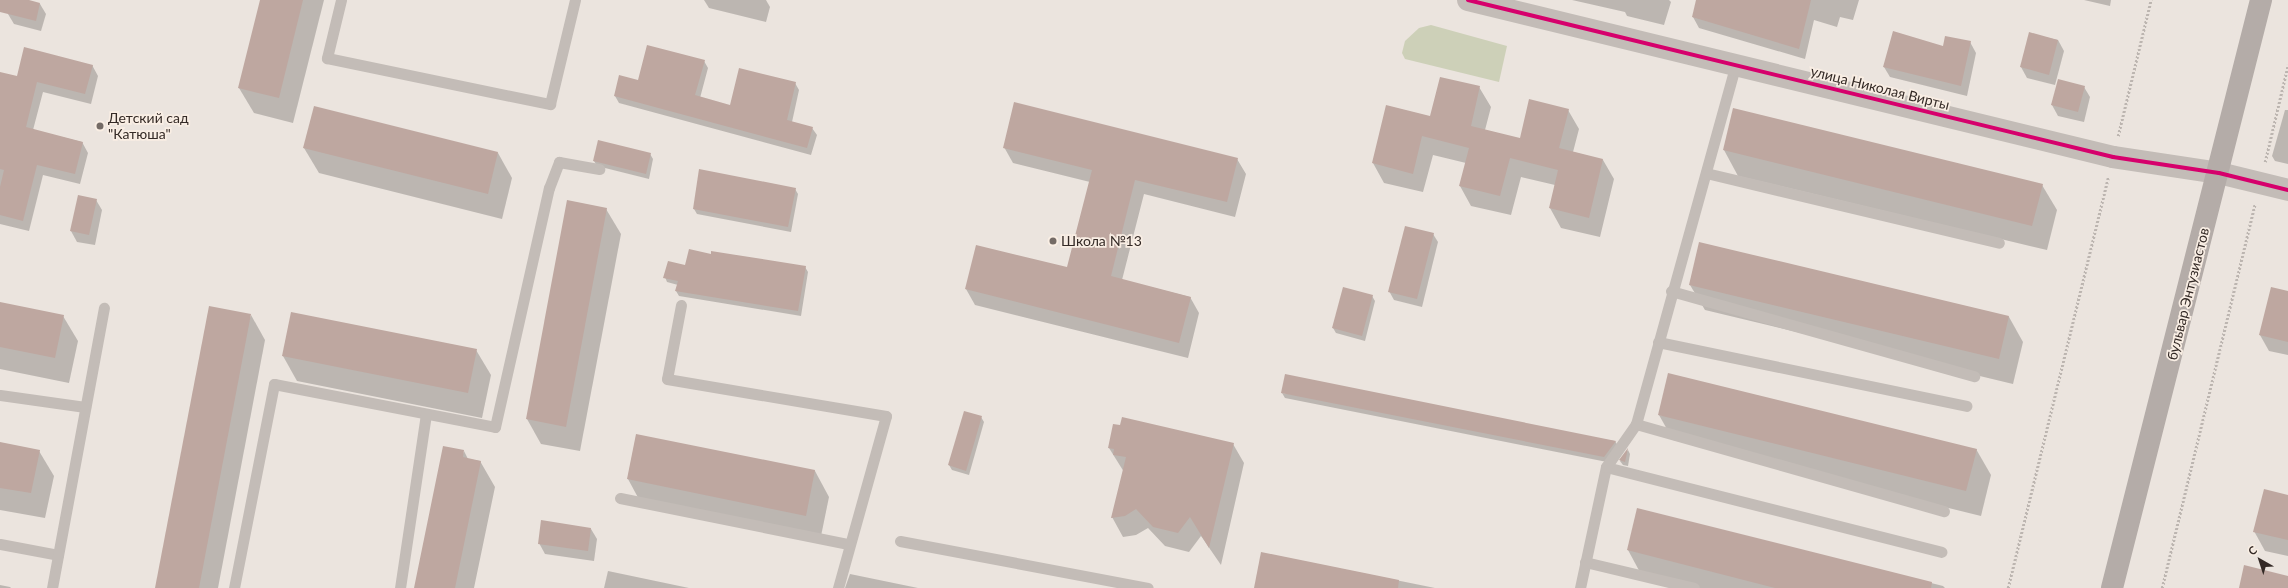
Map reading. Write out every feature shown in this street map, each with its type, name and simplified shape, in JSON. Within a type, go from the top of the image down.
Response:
[{"type":"main road","name":"бульвар Энтузиастов","points":[[2112,588],[2219,173],[2261,0]]},
{"type":"street","name":"улица Николая Вирты","points":[[1468,0],[2113,157],[2219,173],[2288,190]]},
{"type":"lane","points":[[341,0],[327,58],[550,104],[575,0]]},
{"type":"lane","points":[[1580,588],[1606,467],[1636,424],[1671,291],[1736,64]]},
{"type":"lane","points":[[234,588],[274,384],[495,427],[549,188],[558,162],[599,169]]},
{"type":"lane","points":[[1706,173],[1999,243]]},
{"type":"lane","points":[[1671,291],[1974,376]]},
{"type":"lane","points":[[681,305],[667,379],[886,416],[848,544],[838,588]]},
{"type":"lane","points":[[52,588],[104,308]]},
{"type":"lane","points":[[1658,342],[1966,406]]},
{"type":"lane","points":[[0,395],[85,407]]},
{"type":"lane","points":[[400,588],[426,414]]},
{"type":"lane","points":[[1636,424],[1944,511]]},
{"type":"lane","points":[[1606,467],[1941,552]]},
{"type":"lane","points":[[620,498],[848,544]]},
{"type":"lane","points":[[900,541],[1148,588]]},
{"type":"lane","points":[[0,544],[58,555]]},
{"type":"lane","points":[[1585,562],[1694,588]]},
{"type":"path","points":[[2008,588],[2150,0]]},
{"type":"path","points":[[2162,588],[2288,65]]},
{"type":"green space","points":[[1431,25],[1507,46],[1499,82],[1405,59],[1402,53],[1405,41],[1419,28]]},
{"type":"building","points":[[0,0],[29,0],[40,3],[36,21],[0,12]]},
{"type":"building","points":[[260,0],[303,0],[279,98],[238,88]]},
{"type":"building","points":[[1696,0],[1811,0],[1799,49],[1692,17]]},
{"type":"building","points":[[1893,31],[1943,46],[1945,36],[1971,41],[1961,86],[1883,67]]},
{"type":"building","points":[[2029,32],[2058,40],[2049,75],[2020,67]]},
{"type":"building","points":[[647,45],[705,60],[695,95],[730,105],[739,68],[796,82],[787,120],[813,127],[807,148],[614,96],[619,75],[638,80]]},
{"type":"building","points":[[24,47],[93,65],[85,94],[37,82],[26,127],[83,142],[75,174],[37,165],[23,221],[0,215],[0,187],[4,170],[0,169],[0,72],[17,76]]},
{"type":"building","points":[[1440,77],[1480,86],[1471,126],[1520,138],[1529,99],[1569,109],[1559,148],[1603,159],[1589,218],[1549,208],[1558,170],[1510,158],[1500,196],[1459,186],[1469,148],[1422,136],[1413,174],[1372,163],[1386,105],[1430,116]]},
{"type":"building","points":[[2058,79],[2085,86],[2078,112],[2051,105]]},
{"type":"building","points":[[1014,102],[1238,158],[1227,202],[1135,180],[1111,276],[1191,297],[1179,343],[965,289],[976,245],[1067,267],[1092,170],[1003,148]]},
{"type":"building","points":[[314,106],[498,152],[488,194],[303,148]]},
{"type":"building","points":[[1733,108],[2043,184],[2032,226],[1723,150]]},
{"type":"building","points":[[598,140],[651,153],[646,174],[593,161]]},
{"type":"building","points":[[699,169],[796,188],[788,227],[693,209]]},
{"type":"building","points":[[78,195],[97,199],[89,235],[70,231]]},
{"type":"building","points":[[567,200],[607,208],[566,427],[526,419]]},
{"type":"building","points":[[1405,226],[1434,233],[1417,299],[1388,292]]},
{"type":"building","points":[[1699,242],[2009,316],[1999,359],[1689,285]]},
{"type":"building","points":[[689,249],[711,254],[711,251],[806,266],[798,311],[675,291],[678,281],[663,278],[668,261],[685,265]]},
{"type":"building","points":[[1343,287],[1373,295],[1362,336],[1332,328]]},
{"type":"building","points":[[2271,287],[2288,291],[2288,342],[2259,335]]},
{"type":"building","points":[[0,302],[64,315],[55,358],[0,347]]},
{"type":"building","points":[[209,306],[251,314],[199,588],[155,588]]},
{"type":"building","points":[[291,312],[477,349],[468,393],[282,356]]},
{"type":"building","points":[[1668,373],[1977,449],[1966,491],[1658,415]]},
{"type":"building","points":[[1285,374],[1616,441],[1604,457],[1281,393]]},
{"type":"building","points":[[964,411],[982,416],[966,471],[948,465]]},
{"type":"building","points":[[1122,417],[1234,443],[1209,548],[1190,517],[1178,533],[1153,527],[1136,509],[1125,516],[1111,518],[1126,457],[1113,455],[1114,449],[1108,448],[1113,424],[1120,425]]},
{"type":"building","points":[[636,434],[815,470],[806,516],[627,479]]},
{"type":"building","points":[[0,442],[40,450],[31,493],[0,488]]},
{"type":"building","points":[[443,446],[464,450],[463,457],[481,461],[455,588],[414,588]]},
{"type":"building","points":[[1628,448],[1625,462],[1619,460]]},
{"type":"building","points":[[2264,489],[2288,495],[2288,540],[2253,532]]},
{"type":"building","points":[[1637,508],[1932,582],[1931,588],[1775,588],[1627,550]]},
{"type":"building","points":[[541,520],[591,528],[588,551],[538,544]]},
{"type":"building","points":[[1261,552],[1399,580],[1398,588],[1254,588]]},
{"type":"building","points":[[2244,565],[2288,576],[2288,588],[2239,588]]},
{"type":"cycle path","points":[[1468,0],[2113,157],[2219,173],[2288,190]]},
{"type":"place","name":"Детский сад \"Катюша\"","points":[[100,126]]},
{"type":"place","name":"Школа №13","points":[[1053,241]]}]
